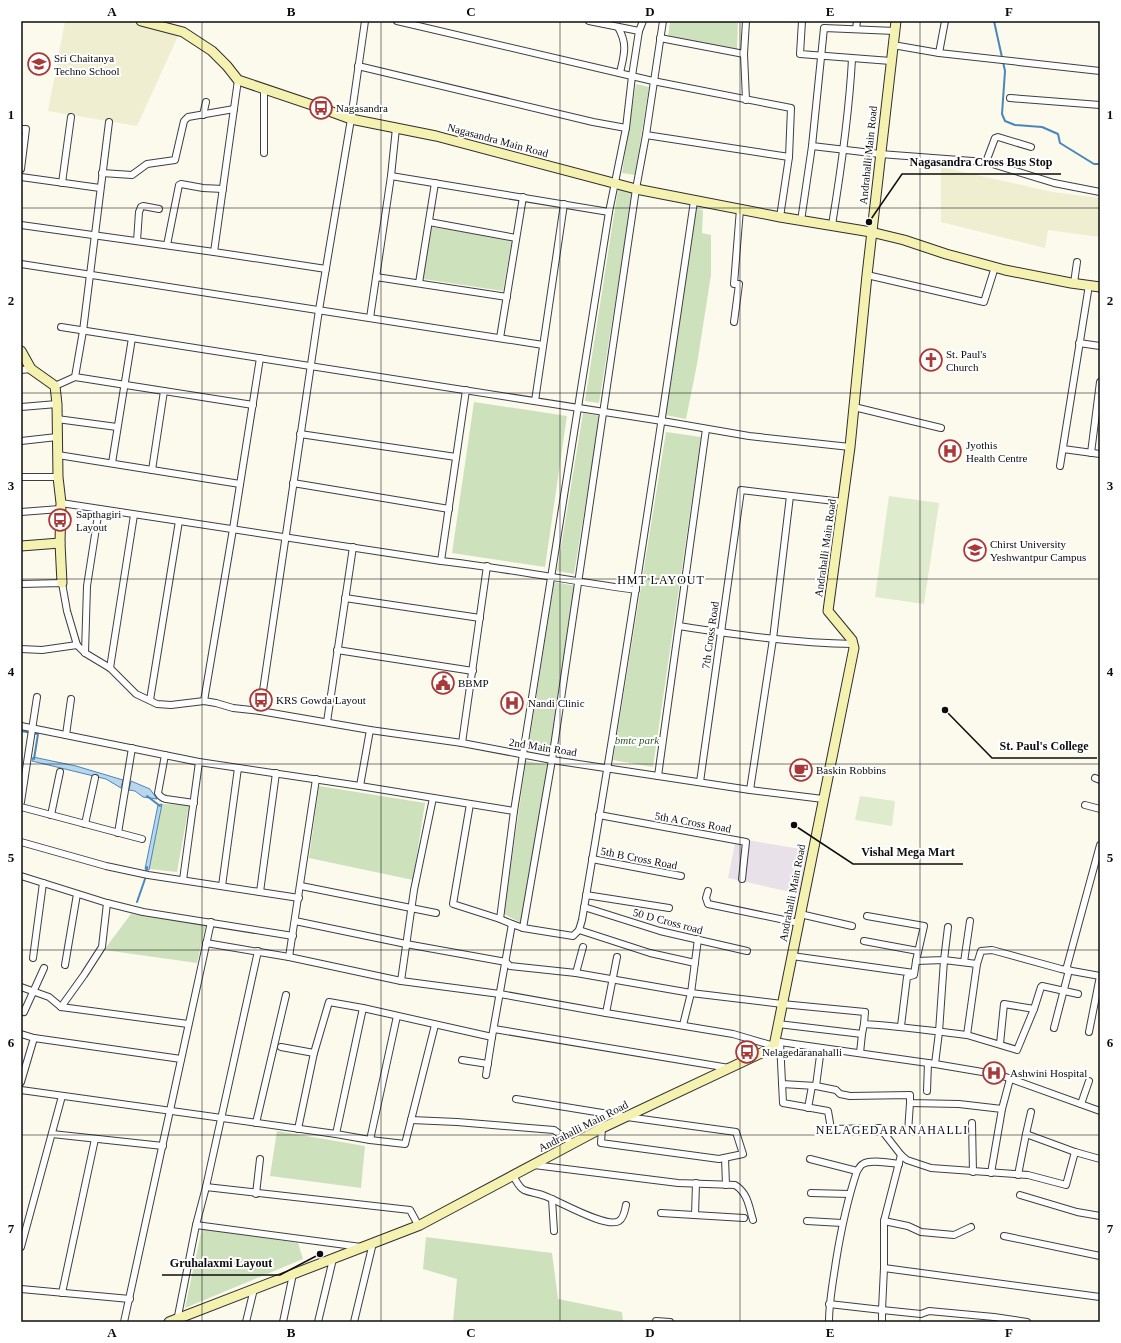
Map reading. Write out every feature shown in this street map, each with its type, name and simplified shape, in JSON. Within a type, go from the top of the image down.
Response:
[{"type":"main road","points":[[141,21],[183,32],[212,51],[238,80]]},
{"type":"main road","name":"Andrahalli Main Road","points":[[174,1321],[417,1226],[602,1128],[772,1048],[777,1044],[778,1024],[854,644],[828,611],[844,502],[866,274],[896,21]]},
{"type":"main road","name":"Nagasandra Main Road","points":[[238,80],[321,108],[351,120],[436,136],[615,182],[636,189],[801,221],[871,232],[904,240],[946,254],[995,267],[1074,284],[1100,287]]},
{"type":"main road","points":[[21,351],[31,369],[55,386],[57,404],[62,583]]},
{"type":"main road","points":[[21,546],[60,543]]},
{"type":"street","points":[[260,711],[310,366],[351,120],[365,21]]},
{"type":"street","points":[[396,21],[408,22],[653,82],[790,108],[789,157],[780,217]]},
{"type":"street","points":[[588,21],[639,31]]},
{"type":"street","points":[[500,919],[514,811],[609,212],[626,128],[639,31],[643,21]]},
{"type":"street","points":[[523,928],[552,760],[662,21]]},
{"type":"street","points":[[746,21],[744,54],[746,100]]},
{"type":"street","points":[[802,21],[800,54],[822,57],[891,61]]},
{"type":"street","points":[[856,29],[857,21]]},
{"type":"street","points":[[939,53],[945,21]]},
{"type":"street","points":[[801,221],[812,146],[822,57],[824,24],[856,29],[895,31]]},
{"type":"street","points":[[618,27],[624,38],[625,48],[620,73]]},
{"type":"street","points":[[660,38],[744,54]]},
{"type":"street","points":[[893,45],[939,53],[1100,71]]},
{"type":"street","points":[[832,226],[844,150],[851,86],[852,59]]},
{"type":"street","points":[[358,66],[593,122],[626,128]]},
{"type":"street","points":[[214,252],[238,80]]},
{"type":"street","points":[[264,90],[264,153]]},
{"type":"street","points":[[1010,98],[1100,105]]},
{"type":"street","points":[[203,115],[206,102]]},
{"type":"street","points":[[102,172],[132,176],[147,164],[175,160],[184,121],[188,117],[234,109]]},
{"type":"street","points":[[62,183],[71,117]]},
{"type":"street","points":[[75,377],[83,331],[109,122]]},
{"type":"street","points":[[370,318],[391,176],[396,128]]},
{"type":"street","points":[[21,129],[26,130],[21,169]]},
{"type":"street","points":[[646,135],[789,157]]},
{"type":"street","points":[[986,162],[995,138],[998,137],[1031,147]]},
{"type":"street","points":[[812,146],[880,154],[986,162],[1054,183],[1100,192]]},
{"type":"street","points":[[391,176],[609,212]]},
{"type":"street","points":[[21,177],[100,188]]},
{"type":"street","points":[[419,284],[435,183]]},
{"type":"street","points":[[166,245],[179,185],[223,189]]},
{"type":"street","points":[[500,338],[523,197]]},
{"type":"street","points":[[470,804],[453,904],[523,928],[573,936],[579,930],[584,907],[608,768],[662,421],[694,201]]},
{"type":"street","points":[[535,401],[564,204]]},
{"type":"street","points":[[137,242],[139,212],[141,208],[143,206],[159,209]]},
{"type":"street","points":[[734,322],[739,284],[734,284],[740,209]]},
{"type":"street","points":[[429,222],[516,238]]},
{"type":"street","points":[[21,225],[326,269]]},
{"type":"street","points":[[1074,284],[1077,262]]},
{"type":"street","points":[[21,264],[543,345]]},
{"type":"street","points":[[866,274],[984,302],[995,267]]},
{"type":"street","points":[[376,277],[507,298]]},
{"type":"street","points":[[1060,466],[1089,285]]},
{"type":"street","points":[[61,327],[662,421],[749,436],[850,447]]},
{"type":"street","points":[[112,463],[132,338]]},
{"type":"street","points":[[1080,343],[1100,346]]},
{"type":"street","points":[[204,701],[260,358]]},
{"type":"street","points":[[21,370],[31,369]]},
{"type":"street","points":[[55,386],[75,377],[253,405]]},
{"type":"street","points":[[1091,453],[1100,382]]},
{"type":"street","points":[[441,561],[466,390]]},
{"type":"street","points":[[152,470],[164,391]]},
{"type":"street","points":[[21,407],[57,404]]},
{"type":"street","points":[[854,407],[941,428]]},
{"type":"street","points":[[57,419],[117,427]]},
{"type":"street","points":[[658,776],[706,429]]},
{"type":"street","points":[[300,434],[456,457]]},
{"type":"street","points":[[21,441],[57,437]]},
{"type":"street","points":[[1063,449],[1100,454]]},
{"type":"street","points":[[58,455],[240,484]]},
{"type":"street","points":[[21,477],[58,477]]},
{"type":"street","points":[[293,483],[448,509]]},
{"type":"street","name":"7th Cross Road","points":[[700,782],[741,490],[790,496]]},
{"type":"street","points":[[750,790],[773,639],[790,496],[844,502]]},
{"type":"street","points":[[21,512],[60,506],[99,509],[441,561],[487,566],[578,582],[636,590]]},
{"type":"street","points":[[85,653],[87,586],[99,509]]},
{"type":"street","points":[[110,668],[134,515]]},
{"type":"street","points":[[150,700],[179,521]]},
{"type":"street","points":[[327,722],[353,547]]},
{"type":"street","points":[[462,743],[487,566]]},
{"type":"street","points":[[21,584],[62,583],[67,611],[77,645],[42,650],[21,649]]},
{"type":"street","points":[[345,598],[480,618]]},
{"type":"street","points":[[679,626],[773,639],[830,644],[854,644]]},
{"type":"street","name":"2nd Main Road","points":[[77,645],[85,653],[110,668],[136,694],[157,704],[171,705],[204,701],[233,708],[462,743],[552,760],[750,790],[823,799]]},
{"type":"street","points":[[337,650],[472,671]]},
{"type":"street","points":[[21,802],[37,697]]},
{"type":"street","points":[[66,735],[72,699]]},
{"type":"street","points":[[21,726],[199,762],[514,811]]},
{"type":"street","points":[[360,786],[370,730]]},
{"type":"street","points":[[118,833],[132,748]]},
{"type":"street","points":[[165,755],[158,793],[159,796],[166,799],[194,803]]},
{"type":"street","points":[[183,880],[199,762]]},
{"type":"street","points":[[222,886],[238,768]]},
{"type":"street","points":[[51,815],[60,772]]},
{"type":"street","points":[[260,892],[276,773]]},
{"type":"street","points":[[85,824],[95,778]]},
{"type":"street","points":[[289,957],[301,886],[316,779]]},
{"type":"street","points":[[401,981],[414,890],[433,798]]},
{"type":"street","points":[[1085,805],[1100,809]]},
{"type":"street","points":[[21,807],[142,839]]},
{"type":"street","name":"5th A Cross Road","points":[[599,815],[746,842],[742,879]]},
{"type":"street","points":[[21,842],[106,866],[148,875],[299,898]]},
{"type":"street","points":[[1054,1028],[1064,991],[1067,970],[1100,846]]},
{"type":"street","name":"5th B Cross Road","points":[[592,859],[681,876]]},
{"type":"street","points":[[21,876],[107,903],[143,912],[293,936]]},
{"type":"street","points":[[33,958],[43,883]]},
{"type":"street","points":[[301,886],[436,913]]},
{"type":"street","points":[[708,891],[706,898],[708,904],[852,926]]},
{"type":"street","points":[[65,965],[77,894]]},
{"type":"street","points":[[586,895],[669,908]]},
{"type":"street","points":[[60,1007],[84,975],[102,947],[107,903]]},
{"type":"street","name":"50 D Cross road","points":[[584,907],[660,931],[747,951]]},
{"type":"street","points":[[867,916],[924,926],[914,975],[907,977],[901,1026]]},
{"type":"street","points":[[295,921],[406,944],[506,962],[510,966],[576,973],[690,993],[865,1012],[860,1053]]},
{"type":"street","points":[[964,962],[970,921]]},
{"type":"street","points":[[124,1322],[211,922]]},
{"type":"street","points":[[486,1075],[512,924]]},
{"type":"street","points":[[927,1091],[939,1032],[948,927]]},
{"type":"street","points":[[579,930],[650,953],[695,963]]},
{"type":"street","points":[[683,1025],[690,993],[698,939]]},
{"type":"street","points":[[864,941],[918,951]]},
{"type":"street","points":[[206,943],[289,957],[401,981],[500,994],[733,1034],[777,1044],[821,1048],[932,1063],[1000,1075],[1100,1111]]},
{"type":"street","points":[[576,973],[584,947]]},
{"type":"street","points":[[967,1035],[977,964],[981,951],[992,950],[1067,970],[1100,976],[1089,1032]]},
{"type":"street","points":[[174,1321],[206,1187],[258,951]]},
{"type":"street","points":[[792,956],[914,973]]},
{"type":"street","points":[[606,1013],[617,957]]},
{"type":"street","points":[[916,961],[944,960],[977,964]]},
{"type":"street","points":[[24,1012],[44,968]]},
{"type":"street","points":[[864,1024],[901,1026],[967,1035],[1017,1050],[1042,986],[1078,994]]},
{"type":"street","points":[[21,987],[49,997],[60,1007],[188,1024]]},
{"type":"street","points":[[256,1123],[286,995]]},
{"type":"street","points":[[298,1129],[314,1053],[329,1002],[363,1008],[492,1037]]},
{"type":"street","points":[[1000,1044],[1004,1004],[1034,1009]]},
{"type":"street","points":[[336,1134],[363,1008]]},
{"type":"street","points":[[370,1140],[397,1016]]},
{"type":"street","points":[[778,1024],[862,1034]]},
{"type":"street","points":[[21,1090],[405,1144],[435,1025]]},
{"type":"street","points":[[494,1029],[729,1068]]},
{"type":"street","points":[[21,1034],[34,1038],[181,1059]]},
{"type":"street","points":[[21,1082],[34,1038]]},
{"type":"street","points":[[777,1044],[783,1103],[828,1111],[831,1129],[880,1128],[901,1155],[907,1160],[931,1168],[1028,1175],[1066,1185],[1075,1152]]},
{"type":"street","points":[[281,1047],[314,1053]]},
{"type":"street","points":[[808,1108],[814,1086],[821,1048]]},
{"type":"street","points":[[462,1060],[488,1064]]},
{"type":"street","points":[[991,1173],[1002,1109],[1010,1079]]},
{"type":"street","points":[[1081,1104],[1089,1081]]},
{"type":"street","points":[[782,1084],[814,1086],[836,1090],[840,1094],[850,1096],[910,1095],[908,1132]]},
{"type":"street","points":[[21,1247],[62,1096]]},
{"type":"street","points":[[516,1099],[627,1117],[736,1132],[743,1154],[719,1159],[602,1143],[602,1128]]},
{"type":"street","points":[[910,1103],[959,1104],[1002,1109]]},
{"type":"street","points":[[1018,1175],[1031,1112]]},
{"type":"street","points":[[411,1120],[457,1122],[554,1130],[573,1144]]},
{"type":"street","points":[[972,1123],[973,1172]]},
{"type":"street","points":[[52,1134],[163,1146]]},
{"type":"street","points":[[1026,1134],[1075,1152],[1100,1159]]},
{"type":"street","points":[[62,1293],[96,1139]]},
{"type":"street","points":[[882,1322],[884,1221],[901,1155]]},
{"type":"street","points":[[725,1158],[726,1185]]},
{"type":"street","points":[[256,1194],[260,1159]]},
{"type":"street","points":[[810,1159],[857,1171]]},
{"type":"street","points":[[829,1322],[829,1304],[842,1223],[857,1171],[861,1165],[865,1163],[899,1164]]},
{"type":"street","points":[[534,1165],[632,1178],[735,1185],[746,1194],[753,1220]]},
{"type":"street","points":[[513,1176],[524,1190],[552,1199],[591,1217],[614,1223],[623,1218],[626,1205]]},
{"type":"street","points":[[695,1215],[696,1183]]},
{"type":"street","points":[[206,1187],[256,1194],[410,1210],[417,1226]]},
{"type":"street","points":[[811,1193],[850,1194]]},
{"type":"street","points":[[1020,1195],[1077,1212],[1100,1216]]},
{"type":"street","points":[[552,1199],[554,1231]]},
{"type":"street","points":[[661,1213],[744,1218]]},
{"type":"street","points":[[807,1221],[842,1223]]},
{"type":"street","points":[[884,1221],[908,1226],[921,1232],[954,1235],[971,1227]]},
{"type":"street","points":[[196,1225],[363,1247]]},
{"type":"street","points":[[1004,1236],[1100,1256]]},
{"type":"street","points":[[354,1322],[373,1243]]},
{"type":"street","points":[[318,1322],[332,1259]]},
{"type":"street","points":[[884,1268],[1100,1297]]},
{"type":"street","points":[[283,1322],[293,1274]]},
{"type":"street","points":[[21,1289],[130,1299]]},
{"type":"street","points":[[246,1322],[254,1289]]},
{"type":"street","points":[[829,1304],[920,1314],[929,1311],[994,1317],[1027,1322]]},
{"type":"street","points":[[656,1321],[670,1322]]},
{"type":"shaded area","points":[[736,838],[807,850],[799,894],[728,878]]},
{"type":"green space","points":[[65,21],[126,21],[178,36],[137,126],[48,111]]},
{"type":"green space","points":[[670,21],[738,21],[737,50],[668,37]]},
{"type":"green space","points":[[636,84],[649,87],[635,175],[622,173]]},
{"type":"green space","points":[[941,167],[1053,192],[1100,198],[1100,237],[1048,230],[1045,248],[941,222]]},
{"type":"green space","points":[[618,189],[633,191],[599,403],[585,401]]},
{"type":"green space","points":[[696,209],[703,210],[702,233],[711,235],[711,275],[697,364],[686,419],[665,415]]},
{"type":"green space","points":[[431,227],[512,239],[503,291],[423,279]]},
{"type":"green space","points":[[474,402],[567,416],[545,567],[452,553]]},
{"type":"green space","points":[[583,413],[600,416],[574,574],[557,571]]},
{"type":"green space","name":"bmtc park","points":[[666,432],[701,437],[653,767],[613,760]]},
{"type":"green space","points":[[889,496],[939,503],[924,604],[875,597]]},
{"type":"green space","points":[[554,582],[576,586],[550,753],[528,750]]},
{"type":"green space","points":[[526,761],[549,765],[521,923],[504,914]]},
{"type":"green space","points":[[319,786],[425,803],[413,880],[309,858]]},
{"type":"green space","points":[[860,796],[895,801],[892,826],[855,820]]},
{"type":"green space","points":[[162,804],[189,805],[177,872],[149,869]]},
{"type":"green space","points":[[131,914],[206,924],[197,963],[104,950]]},
{"type":"green space","points":[[277,1131],[365,1146],[361,1188],[270,1176]]},
{"type":"green space","points":[[202,1228],[298,1243],[303,1259],[185,1308]]},
{"type":"green space","points":[[426,1237],[552,1253],[558,1299],[622,1312],[623,1322],[453,1322],[457,1279],[423,1269]]},
{"type":"water","points":[[33,757],[76,766],[123,780],[121,788],[106,779],[32,761]]},
{"type":"water","points":[[131,781],[150,789],[157,799],[143,797],[135,791],[129,790]]},
{"type":"water","points":[[162,804],[149,870],[145,869],[158,805]]},
{"type":"waterway","points":[[994,21],[1005,71],[1002,114],[1005,121],[1015,125],[1042,127],[1058,134],[1060,143],[1094,164],[1100,164]]},
{"type":"waterway","points":[[21,731],[38,734],[34,759]]},
{"type":"waterway","points":[[147,796],[160,806]]},
{"type":"waterway","points":[[137,902],[145,879],[147,867]]},
{"type":"place","name":"Sri Chaitanya Techno School","points":[[39,64]]},
{"type":"place","name":"Nagasandra","points":[[321,108]]},
{"type":"place","name":"Nagasandra Cross Bus Stop","points":[[869,222]]},
{"type":"place","name":"St. Paul's Church","points":[[931,360]]},
{"type":"place","name":"Jyothis Health Centre","points":[[950,451]]},
{"type":"place","name":"Sapthagiri Layout","points":[[60,520]]},
{"type":"place","name":"Chirst University Yeshwantpur Campus","points":[[975,550]]},
{"type":"place","name":"BBMP","points":[[443,683]]},
{"type":"place","name":"KRS Gowda Layout","points":[[261,700]]},
{"type":"place","name":"Nandi Clinic","points":[[512,703]]},
{"type":"place","name":"St. Paul's College","points":[[945,710]]},
{"type":"place","name":"Baskin Robbins","points":[[801,770]]},
{"type":"place","name":"Vishal Mega Mart","points":[[794,825]]},
{"type":"place","name":"Nelagedaranahalli","points":[[747,1052]]},
{"type":"place","name":"Ashwini Hospital","points":[[994,1073]]},
{"type":"place","name":"Gruhalaxmi Layout","points":[[320,1254]]},
{"type":"district","name":"HMT LAYOUT","points":[[661,580]]},
{"type":"district","name":"NELAGEDARANAHALLI","points":[[892,1130]]}]
